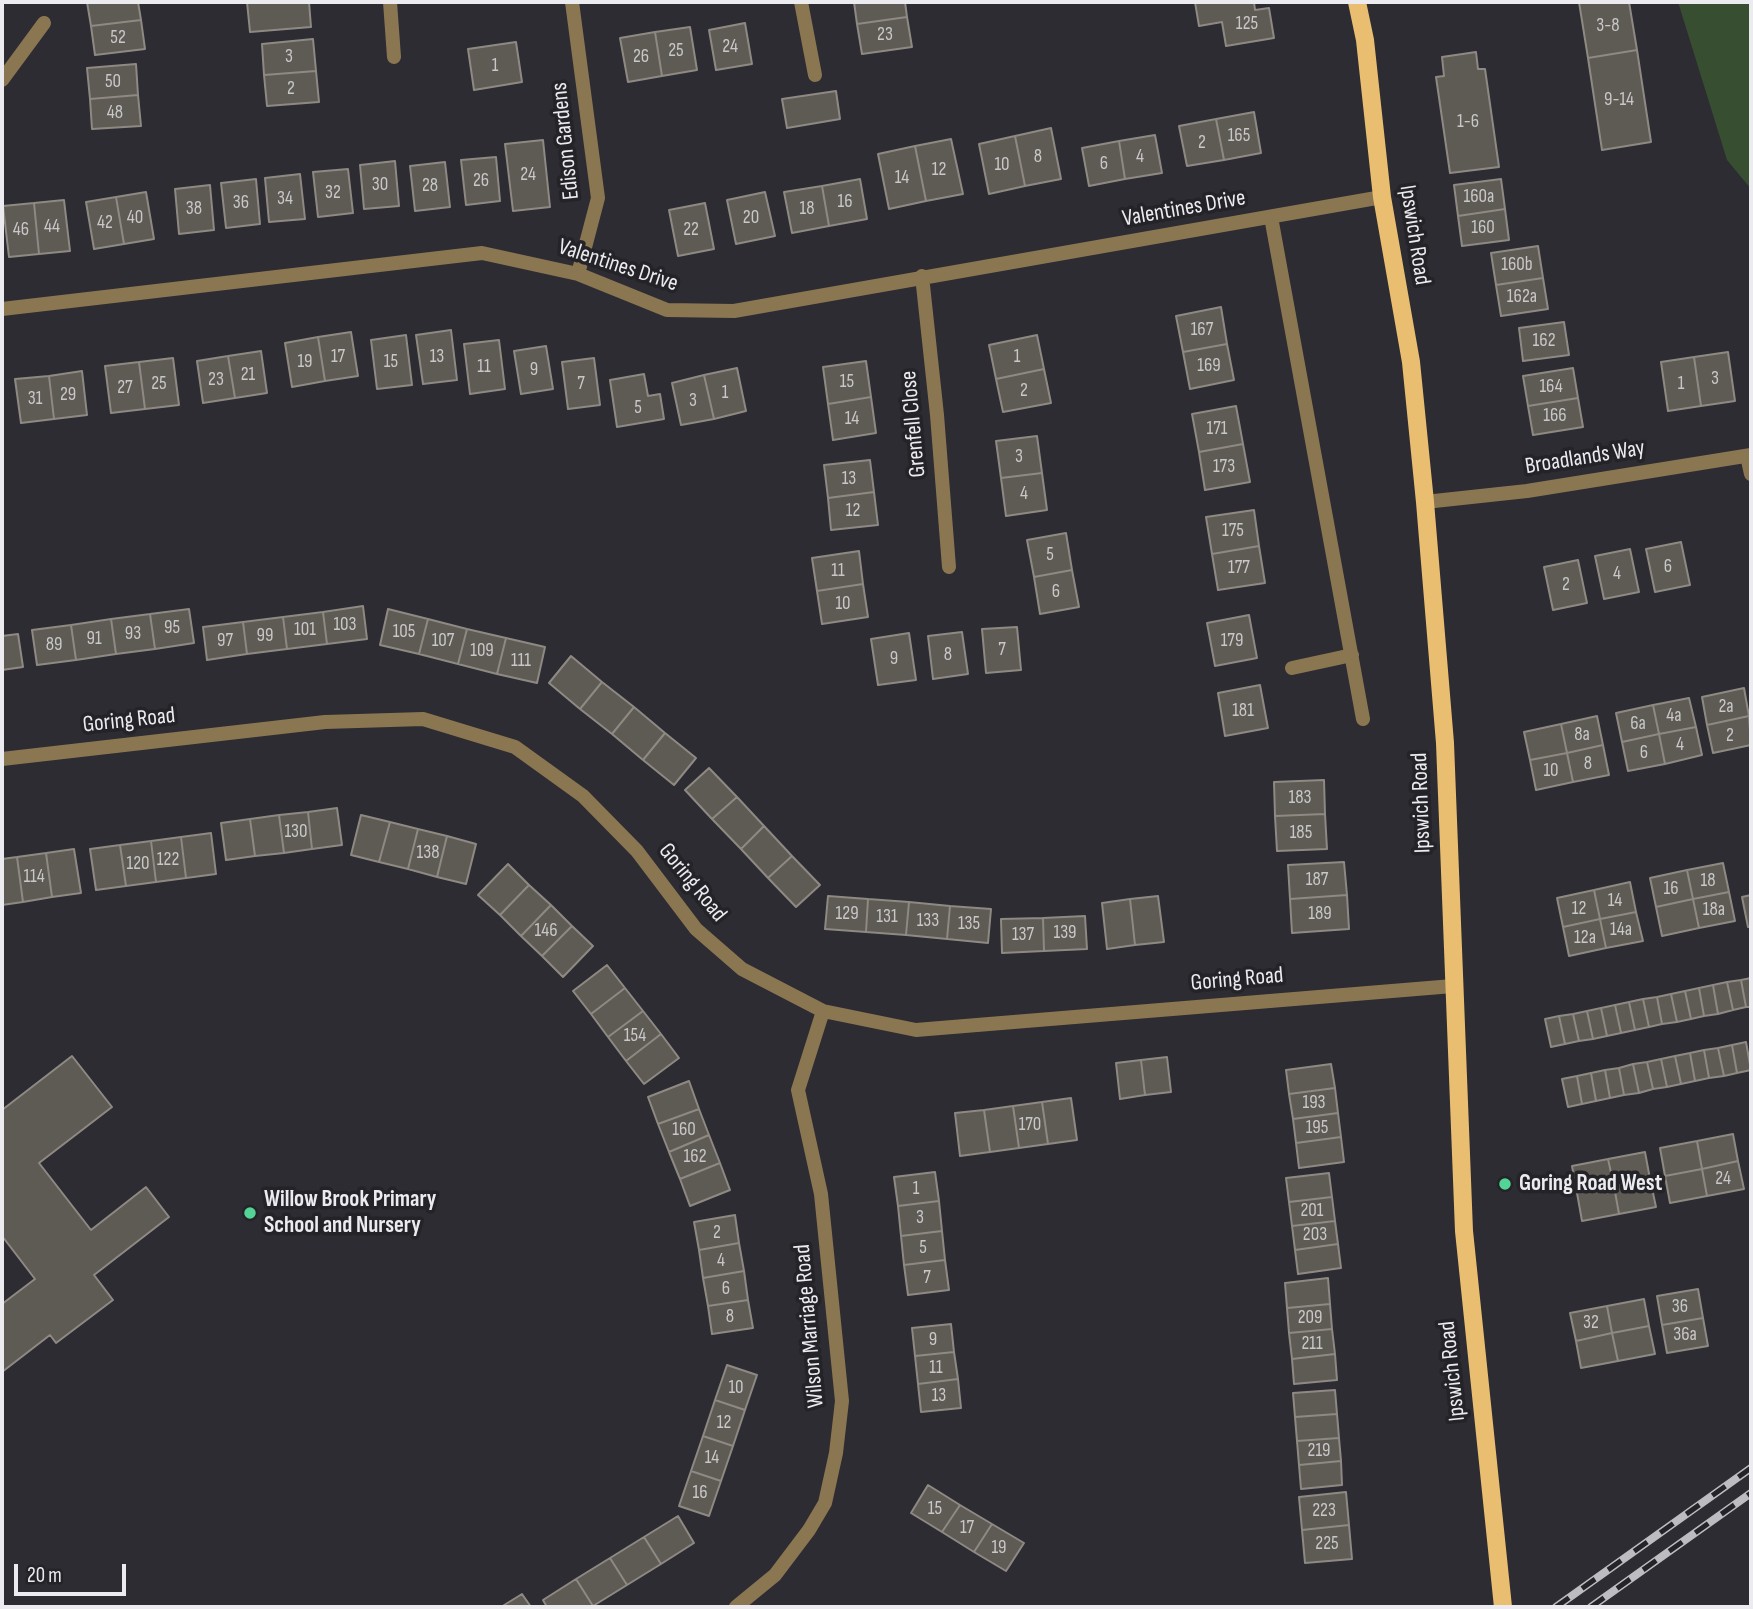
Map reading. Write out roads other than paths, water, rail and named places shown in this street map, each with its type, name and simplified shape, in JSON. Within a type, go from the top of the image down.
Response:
[{"type":"main road","name":"Ipswich Road","points":[[1357,2],[1365,40],[1382,197],[1411,362],[1425,502],[1445,743],[1464,1231],[1503,1607]]},
{"type":"street","points":[[390,2],[394,57]]},
{"type":"street","name":"Edison Gardens","points":[[572,2],[598,198],[578,274]]},
{"type":"street","points":[[801,2],[815,75]]},
{"type":"street","points":[[2,80],[44,23]]},
{"type":"street","name":"Valentines Drive","points":[[2,309],[482,253],[578,274],[667,310],[734,311],[1382,197]]},
{"type":"street","points":[[1271,217],[1363,719]]},
{"type":"street","name":"Grenfell Close","points":[[922,276],[949,567]]},
{"type":"street","points":[[1749,455],[1751,474]]},
{"type":"street","name":"Broadlands Way","points":[[1425,502],[1527,491],[1749,455]]},
{"type":"street","points":[[1292,668],[1352,655]]},
{"type":"street","name":"Goring Road","points":[[2,759],[325,722],[424,719],[515,747],[583,796],[637,851],[696,929],[743,968],[823,1011],[916,1030],[1453,986]]},
{"type":"street","name":"Wilson Marriage Road","points":[[736,1607],[775,1575],[809,1530],[825,1503],[836,1453],[842,1401],[821,1194],[798,1090],[823,1011]]},
{"type":"railway","points":[[1556,1607],[1751,1468]]},
{"type":"railway","points":[[1591,1607],[1751,1493]]},
{"type":"place","name":"Goring Road West","points":[[1505,1184]]},
{"type":"place","name":"Willow Brook Primary School and Nursery","points":[[250,1213]]}]
